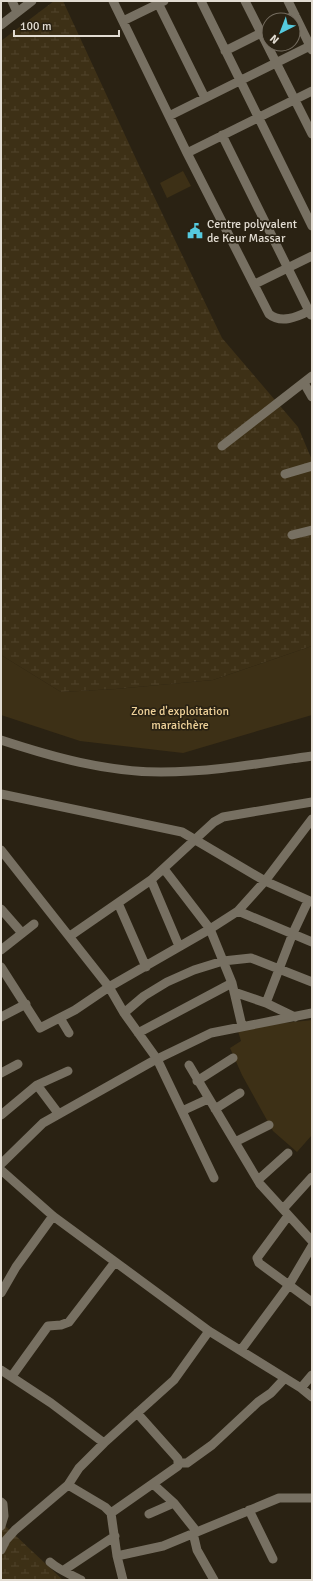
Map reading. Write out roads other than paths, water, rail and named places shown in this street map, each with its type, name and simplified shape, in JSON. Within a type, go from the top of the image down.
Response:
[{"type":"street","points":[[12,1],[17,12]]},
{"type":"street","points":[[1,25],[32,1]]},
{"type":"street","points":[[113,1],[187,153],[269,314],[273,317],[292,318],[311,314],[308,300],[288,268],[222,135]]},
{"type":"street","points":[[201,1],[312,226]]},
{"type":"street","points":[[245,1],[261,25]]},
{"type":"street","points":[[288,1],[294,12]]},
{"type":"street","points":[[123,21],[160,2],[205,98]]},
{"type":"street","points":[[169,116],[311,47],[301,27]]},
{"type":"street","points":[[225,51],[261,33]]},
{"type":"street","points":[[272,52],[276,63],[312,134]]},
{"type":"street","points":[[187,153],[312,91]]},
{"type":"street","points":[[254,284],[312,256]]},
{"type":"street","points":[[222,446],[312,376]]},
{"type":"street","points":[[304,383],[312,397]]},
{"type":"street","points":[[285,474],[312,466]]},
{"type":"street","points":[[292,535],[312,530]]},
{"type":"street","points":[[1,740],[53,756],[94,766],[161,772],[229,768],[312,756]]},
{"type":"street","points":[[1,794],[165,827],[182,832],[265,881],[310,902],[293,933],[266,1003]]},
{"type":"street","points":[[70,936],[151,880],[214,822],[223,817],[312,802]]},
{"type":"street","points":[[1,967],[40,1028],[60,1018],[109,987],[210,930],[238,911],[265,881],[312,819]]},
{"type":"street","points":[[1,850],[109,987],[124,1013],[157,1059],[214,1178]]},
{"type":"street","points":[[164,869],[210,930],[233,987],[242,1026]]},
{"type":"street","points":[[151,880],[180,946]]},
{"type":"street","points":[[118,903],[146,967]]},
{"type":"street","points":[[1,909],[22,933]]},
{"type":"street","points":[[238,911],[312,942]]},
{"type":"street","points":[[1,950],[34,924]]},
{"type":"street","points":[[124,1013],[144,996],[167,982],[194,970],[223,961],[251,958],[312,982]]},
{"type":"street","points":[[233,987],[294,1017]]},
{"type":"street","points":[[138,1033],[233,987]]},
{"type":"street","points":[[1,1017],[26,1004]]},
{"type":"street","points":[[1,1164],[43,1123],[58,1113],[81,1102],[157,1059],[211,1033],[312,1013]]},
{"type":"street","points":[[60,1018],[69,1033]]},
{"type":"street","points":[[197,1081],[233,1058]]},
{"type":"street","points":[[1,1073],[18,1064]]},
{"type":"street","points":[[189,1065],[197,1081],[258,1180],[312,1241]]},
{"type":"street","points":[[1,1115],[37,1085],[68,1071]]},
{"type":"street","points":[[37,1085],[58,1113]]},
{"type":"street","points":[[215,1109],[240,1093]]},
{"type":"street","points":[[182,1110],[208,1099]]},
{"type":"street","points":[[235,1142],[270,1125]]},
{"type":"street","points":[[258,1180],[288,1153]]},
{"type":"street","points":[[1,1170],[53,1216],[209,1331],[301,1388],[312,1397]]},
{"type":"street","points":[[310,1296],[289,1285],[259,1264],[257,1258],[286,1213],[312,1177]]},
{"type":"street","points":[[1,1293],[16,1267],[53,1216]]},
{"type":"street","points":[[241,1350],[289,1285],[312,1246]]},
{"type":"street","points":[[12,1376],[48,1326],[61,1325],[69,1322],[115,1262]]},
{"type":"street","points":[[1,1550],[4,1536],[15,1530],[68,1485],[79,1468],[104,1443],[174,1380],[209,1331]]},
{"type":"street","points":[[1,1370],[12,1376],[104,1443]]},
{"type":"street","points":[[301,1388],[312,1375]]},
{"type":"street","points":[[179,1463],[187,1463],[212,1445],[258,1402],[271,1393],[285,1378]]},
{"type":"street","points":[[137,1413],[178,1459],[179,1463]]},
{"type":"street","points":[[111,1513],[178,1466],[179,1463]]},
{"type":"street","points":[[153,1484],[174,1503],[195,1533],[197,1550],[214,1580]]},
{"type":"street","points":[[68,1485],[111,1513],[117,1556],[123,1580]]},
{"type":"street","points":[[117,1556],[163,1546],[279,1498],[312,1498]]},
{"type":"street","points":[[1,1502],[3,1504],[4,1516],[1,1526]]},
{"type":"street","points":[[149,1514],[174,1503]]},
{"type":"street","points":[[250,1510],[273,1558]]},
{"type":"street","points":[[64,1570],[115,1536]]},
{"type":"street","points":[[50,1562],[59,1569],[64,1570],[81,1580]]},
{"type":"place","name":"Centre polyvalent de Keur Massar","points":[[195,231]]},
{"type":"park label","name":"Zone d'exploitation maraichère","points":[[180,718]]}]
